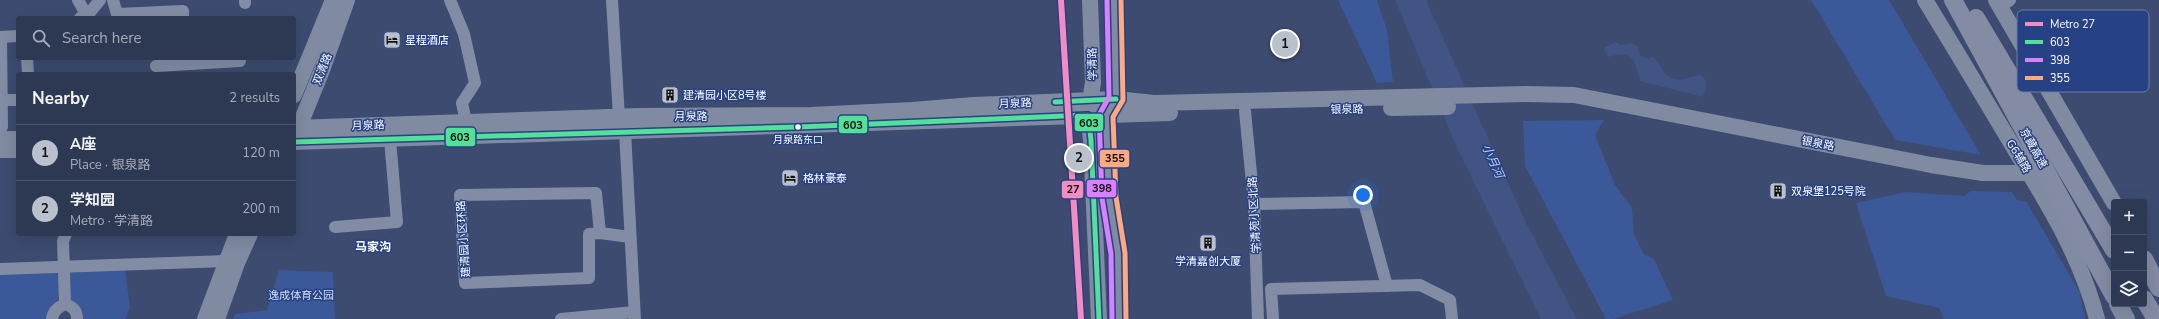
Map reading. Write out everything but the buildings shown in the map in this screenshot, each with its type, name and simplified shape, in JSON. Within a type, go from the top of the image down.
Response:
[{"type":"highway","name":"京藏高速","points":[[1953,0],[2111,290]]},
{"type":"highway","name":"京藏高速","points":[[1965,0],[2017,87]]},
{"type":"highway","name":"京藏高速","points":[[2020,92],[2111,245]]},
{"type":"highway","points":[[2147,265],[2159,288]]},
{"type":"highway","points":[[2147,304],[2156,319]]},
{"type":"highway","points":[[2120,307],[2126,319]]},
{"type":"main road","name":"双清路","points":[[296,90],[333,0]]},
{"type":"main road","name":"双清路","points":[[296,131],[347,0]]},
{"type":"main road","name":"学清路","points":[[1090,0],[1093,82],[1088,108],[1091,140],[1099,319]]},
{"type":"main road","points":[[1114,0],[1116,99],[1106,115],[1109,198],[1118,253],[1119,319]]},
{"type":"main road","name":"G6辅路","points":[[1925,0],[2030,173],[2069,243],[2089,289],[2097,319]]},
{"type":"main road","points":[[2002,2],[2017,29]]},
{"type":"main road","points":[[2052,92],[2112,199]]},
{"type":"main road","name":"银泉路","points":[[1088,108],[1116,99],[1154,103],[1413,103]]},
{"type":"main road","name":"银泉路","points":[[1088,108],[1106,115],[1501,100],[1607,103],[1931,165],[1983,173],[2030,173]]},
{"type":"main road","name":"月泉路","points":[[296,134],[466,122],[619,117],[810,115],[912,110],[974,105],[1088,108]]},
{"type":"main road","name":"月泉路","points":[[296,134],[390,140],[445,136],[821,126],[1088,108]]},
{"type":"main road","points":[[1,133],[16,139]]},
{"type":"main road","points":[[0,150],[16,150]]},
{"type":"main road","points":[[205,319],[236,236]]},
{"type":"main road","points":[[217,319],[237,263],[249,236]]},
{"type":"main road","points":[[2147,253],[2159,270]]},
{"type":"street","points":[[78,0],[83,16]]},
{"type":"street","points":[[84,16],[100,0]]},
{"type":"street","points":[[113,0],[118,14],[183,12],[183,16]]},
{"type":"street","points":[[450,0],[464,34],[475,84],[462,103],[466,122]]},
{"type":"street","points":[[612,0],[619,117]]},
{"type":"street","points":[[1,133],[0,37],[16,36]]},
{"type":"street","points":[[27,60],[28,72]]},
{"type":"street","points":[[156,66],[240,61]]},
{"type":"street","points":[[1,100],[16,100]]},
{"type":"street","name":"学清苑小区北路","points":[[1245,110],[1254,204],[1258,319]]},
{"type":"street","points":[[561,319],[635,315],[625,132]]},
{"type":"street","points":[[335,227],[397,222],[390,140]]},
{"type":"street","name":"建清园小区环路","points":[[596,193],[600,233],[589,234],[589,278],[465,283],[460,195],[596,193]]},
{"type":"street","points":[[1254,204],[1364,202],[1387,286]]},
{"type":"street","points":[[600,233],[630,237]]},
{"type":"street","points":[[65,236],[63,241],[65,304]]},
{"type":"street","points":[[0,269],[64,268],[226,261]]},
{"type":"street","points":[[1273,319],[1271,289],[1420,285],[1450,300],[1452,319]]},
{"type":"street","points":[[52,319],[53,313],[59,306],[65,304],[73,307],[77,314],[77,319]]},
{"type":"green space","points":[[1338,0],[1377,0],[1387,30],[1393,82],[1377,83]]},
{"type":"green space","points":[[1811,0],[1889,0],[1981,155],[1895,140]]},
{"type":"green space","points":[[1604,120],[1595,135],[1615,185],[1632,208],[1634,235],[1644,254],[1654,259],[1673,300],[1613,319],[1606,319],[1525,166],[1523,121]]},
{"type":"green space","points":[[1971,191],[2012,192],[2017,200],[2026,201],[2079,291],[2085,319],[1944,319],[1939,308],[1886,296],[1856,203],[1906,192],[1964,196]]},
{"type":"green space","points":[[125,268],[130,308],[125,319],[81,319],[80,308],[71,301],[68,295],[69,270]]},
{"type":"green space","points":[[57,270],[59,284],[58,296],[55,306],[48,319],[0,319],[0,271]]},
{"type":"green space","name":"逸成体育公园","points":[[279,270],[333,272],[335,319],[233,319],[235,314],[267,310]]},
{"type":"water","name":"小月河","points":[[1395,0],[1426,0],[1526,223],[1577,319],[1541,319],[1458,150]]},
{"type":"water","points":[[1615,42],[1621,45],[1632,43],[1637,46],[1640,56],[1649,59],[1653,57],[1664,72],[1673,79],[1682,79],[1701,75],[1707,82],[1703,97],[1640,81],[1632,58],[1623,54],[1608,57],[1604,48]]},
{"type":"metro line","name":"27","points":[[1061,0],[1081,319]]},
{"type":"transit line","name":"398","points":[[1107,0],[1109,97],[1099,115],[1102,198],[1111,254],[1112,319]]},
{"type":"transit line","name":"355","points":[[1121,0],[1123,100],[1113,117],[1116,197],[1125,253],[1126,319]]},
{"type":"transit line","name":"603","points":[[1055,102],[1116,99]]},
{"type":"transit line","name":"603","points":[[296,142],[798,127],[1088,115],[1091,140],[1099,319]]},
{"type":"place","name":"星程酒店","points":[[392,40]]},
{"type":"place","name":"A座","points":[[1285,44]]},
{"type":"place","name":"建清园小区8号楼","points":[[670,95]]},
{"type":"place","name":"月泉路东口","points":[[798,127]]},
{"type":"place","name":"学知园","points":[[1079,158]]},
{"type":"place","name":"格林豪泰","points":[[790,178]]},
{"type":"place","name":"双泉堡125号院","points":[[1778,191]]},
{"type":"place","name":"学清嘉创大厦","points":[[1208,243]]},
{"type":"district","name":"马家沟","points":[[373,247]]}]
